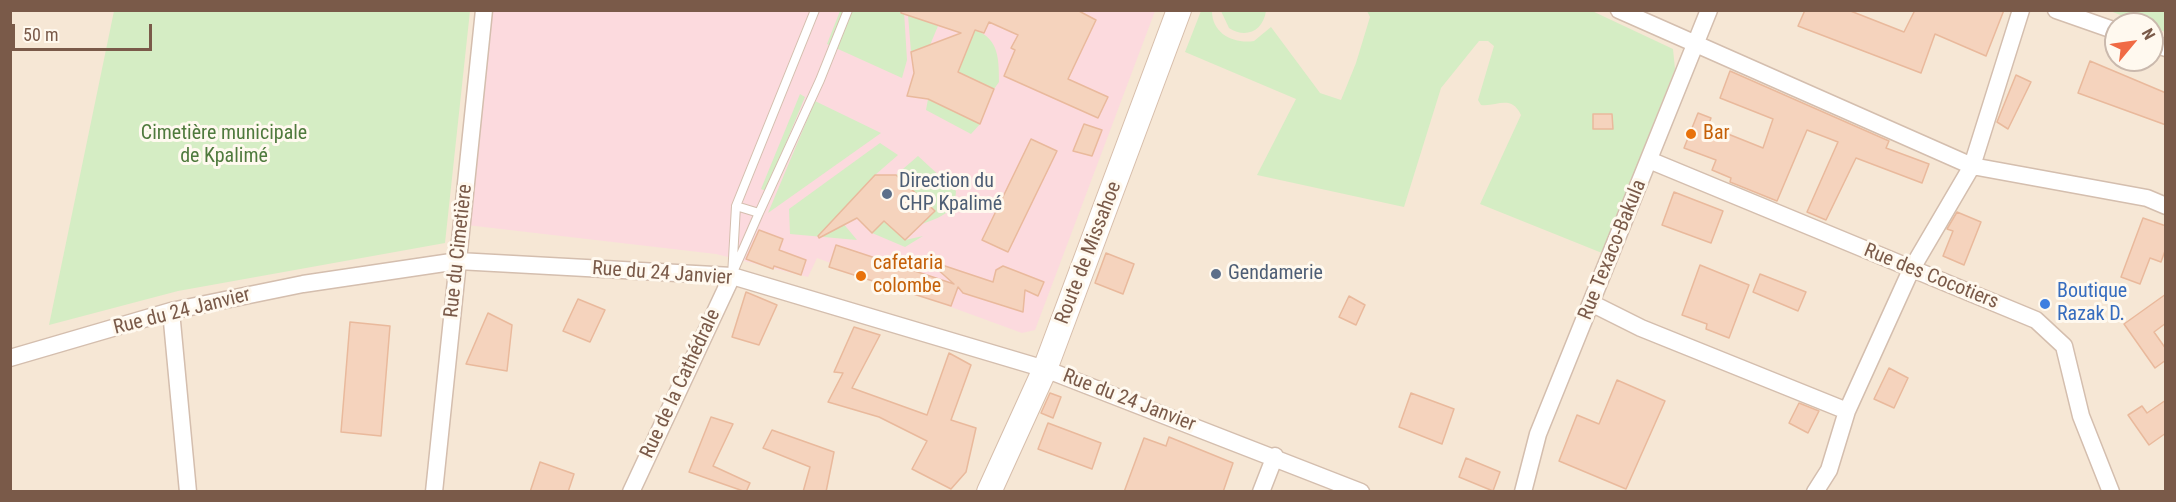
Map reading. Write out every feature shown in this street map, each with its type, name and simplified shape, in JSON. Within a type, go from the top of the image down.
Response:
[{"type":"main road","name":"Route de Missahoe","points":[[989,492],[1045,369],[1179,10]]},
{"type":"street","name":"Rue du Cimetière","points":[[434,492],[484,10]]},
{"type":"street","points":[[1620,10],[1972,166],[2147,198],[2166,206]]},
{"type":"street","name":"Rue Texaco-Bakula","points":[[1523,492],[1538,434],[1709,10]]},
{"type":"street","points":[[1815,492],[1828,471],[1847,411],[1911,270],[1972,166],[2021,10]]},
{"type":"street","points":[[2055,10],[2104,27]]},
{"type":"street","name":"Rue des Cocotiers","points":[[1649,160],[2036,320],[2064,346],[2081,416],[2111,492]]},
{"type":"street","name":"Rue du 24 Janvier","points":[[10,358],[171,311],[303,284],[458,261],[732,276],[1045,369],[1275,456],[1361,492]]},
{"type":"street","name":"Rue de la Cathédrale","points":[[631,492],[732,276]]},
{"type":"street","points":[[1591,303],[1641,328],[1847,411]]},
{"type":"street","points":[[171,311],[188,492]]},
{"type":"street","points":[[1261,492],[1275,456]]},
{"type":"lane","points":[[732,276],[736,206],[815,10]]},
{"type":"lane","points":[[732,276],[820,81],[848,10]]},
{"type":"lane","points":[[736,206],[759,213]]},
{"type":"shaded area","points":[[10,11],[2165,11],[2165,491],[11,491]]},
{"type":"shaded area","points":[[489,11],[1155,11],[1035,330],[1022,333],[817,258],[808,277],[716,254],[458,224]]},
{"type":"green space","points":[[1221,10],[1266,11],[1257,28],[1242,33],[1229,28]]},
{"type":"green space","points":[[1590,10],[1673,49],[1675,69],[1602,253],[1480,204],[1521,115],[1513,105],[1508,103],[1481,105],[1478,100],[1494,46],[1488,41],[1479,41],[1441,88],[1404,207],[1257,175],[1296,99],[1185,52],[1201,11],[1212,11],[1213,19],[1220,31],[1239,41],[1254,41],[1271,27],[1320,93],[1341,100],[1356,63],[1370,17],[1367,11]]},
{"type":"green space","name":"Cimetière municipale de Kpalimé","points":[[114,11],[470,11],[445,243],[178,291],[49,325]]},
{"type":"green space","points":[[840,11],[904,11],[907,60],[902,78],[827,44]]},
{"type":"green space","points":[[2110,11],[2165,11],[2165,32],[2164,12]]},
{"type":"green space","points":[[908,15],[938,26],[930,45],[911,52]]},
{"type":"green space","points":[[975,30],[989,38],[996,51],[999,82],[994,89],[958,72]]},
{"type":"green space","points":[[800,94],[805,97],[766,191],[761,189]]},
{"type":"green space","points":[[928,99],[980,124],[971,134],[926,110]]},
{"type":"green space","points":[[815,101],[881,133],[768,213]]},
{"type":"green space","points":[[880,143],[898,155],[875,175],[837,216],[857,240],[790,234],[789,209]]},
{"type":"green space","points":[[918,156],[956,191],[953,204],[946,213],[922,224],[935,211],[896,175]]},
{"type":"green space","points":[[884,221],[905,240],[923,236],[905,247],[872,233]]},
{"type":"building","points":[[901,10],[1077,10],[1096,20],[1068,79],[1108,97],[1098,118],[1004,76],[1015,50],[1011,48],[1018,35],[989,22],[984,33],[975,30],[958,72],[994,89],[980,124],[928,99],[907,96],[914,73],[911,52],[961,33],[901,13]]},
{"type":"building","points":[[1805,10],[1848,10],[1904,32],[1915,10],[2004,10],[1986,56],[1935,34],[1921,73],[1798,26]]},
{"type":"building","points":[[2090,61],[2104,67],[2104,72],[2116,72],[2166,93],[2166,125],[2078,93]]},
{"type":"building","points":[[1730,71],[1889,141],[1886,148],[1929,164],[1922,183],[1856,158],[1826,220],[1807,212],[1838,142],[1807,130],[1777,201],[1730,182],[1731,178],[1712,170],[1716,160],[1684,148],[1698,113],[1711,118],[1708,126],[1763,148],[1773,119],[1720,98]]},
{"type":"building","points":[[2016,75],[2031,82],[2008,129],[1997,122]]},
{"type":"building","points":[[1593,114],[1612,114],[1613,129],[1593,129]]},
{"type":"building","points":[[1084,124],[1102,130],[1092,156],[1073,151]]},
{"type":"building","points":[[1031,139],[1057,151],[1008,252],[982,240]]},
{"type":"building","name":"Direction du CHP Kpalimé","points":[[875,175],[896,175],[935,211],[905,240],[884,221],[872,233],[857,218],[819,238],[818,236]]},
{"type":"building","points":[[1674,192],[1723,211],[1711,243],[1662,225]]},
{"type":"building","points":[[1957,212],[1981,222],[1964,265],[1943,256],[1953,231],[1947,229]]},
{"type":"building","points":[[2143,218],[2166,226],[2166,248],[2161,262],[2150,258],[2140,284],[2121,277]]},
{"type":"building","points":[[759,230],[783,239],[779,250],[806,260],[801,275],[774,266],[773,269],[746,259]]},
{"type":"building","points":[[836,245],[954,284],[927,260],[993,282],[996,270],[1003,266],[1044,282],[1038,296],[1025,290],[1023,312],[963,293],[958,287],[951,306],[829,267]]},
{"type":"building","points":[[1106,253],[1134,264],[1123,294],[1095,283]]},
{"type":"building","points":[[1700,265],[1749,285],[1729,338],[1706,329],[1707,324],[1682,315]]},
{"type":"building","points":[[1760,274],[1806,292],[1798,311],[1753,292]]},
{"type":"building","points":[[746,292],[777,305],[759,345],[732,337]]},
{"type":"building","points":[[2166,294],[2166,323],[2154,332],[2166,349],[2166,360],[2155,368],[2124,324]]},
{"type":"building","points":[[1349,296],[1365,305],[1356,325],[1339,317]]},
{"type":"building","points":[[578,299],[605,310],[590,342],[563,331]]},
{"type":"building","points":[[488,313],[512,325],[507,371],[466,364]]},
{"type":"building","points":[[350,322],[390,326],[381,436],[341,432]]},
{"type":"building","points":[[854,327],[880,335],[852,388],[927,415],[949,353],[971,365],[951,420],[976,428],[966,472],[951,489],[912,469],[927,441],[879,417],[828,402],[843,373],[834,372]]},
{"type":"building","points":[[1889,368],[1908,378],[1894,408],[1874,399]]},
{"type":"building","points":[[1617,380],[1665,401],[1626,489],[1559,461],[1577,415],[1599,424]]},
{"type":"building","points":[[1050,393],[1061,397],[1053,418],[1041,413]]},
{"type":"building","points":[[1411,393],[1454,409],[1442,444],[1399,427]]},
{"type":"building","points":[[2166,400],[2166,433],[2149,445],[2128,415],[2142,406],[2147,413]]},
{"type":"building","points":[[1799,403],[1819,411],[1808,433],[1789,423]]},
{"type":"building","points":[[711,417],[733,424],[713,466],[750,483],[746,492],[689,472]]},
{"type":"building","points":[[1048,423],[1101,443],[1092,469],[1038,449]]},
{"type":"building","points":[[772,430],[834,452],[826,492],[803,492],[810,467],[763,448]]},
{"type":"building","points":[[1169,437],[1233,463],[1223,492],[1124,492],[1144,438],[1166,446]]},
{"type":"building","points":[[1466,458],[1500,472],[1493,491],[1459,477]]},
{"type":"building","points":[[540,462],[574,474],[568,492],[530,492]]},
{"type":"place","name":"Bar","points":[[1691,134]]},
{"type":"place","name":"Direction du CHP Kpalimé","points":[[887,194]]},
{"type":"place","name":"Gendamerie","points":[[1216,274]]},
{"type":"place","name":"cafetaria colombe","points":[[861,276]]},
{"type":"place","name":"Boutique Razak D.","points":[[2045,304]]}]
